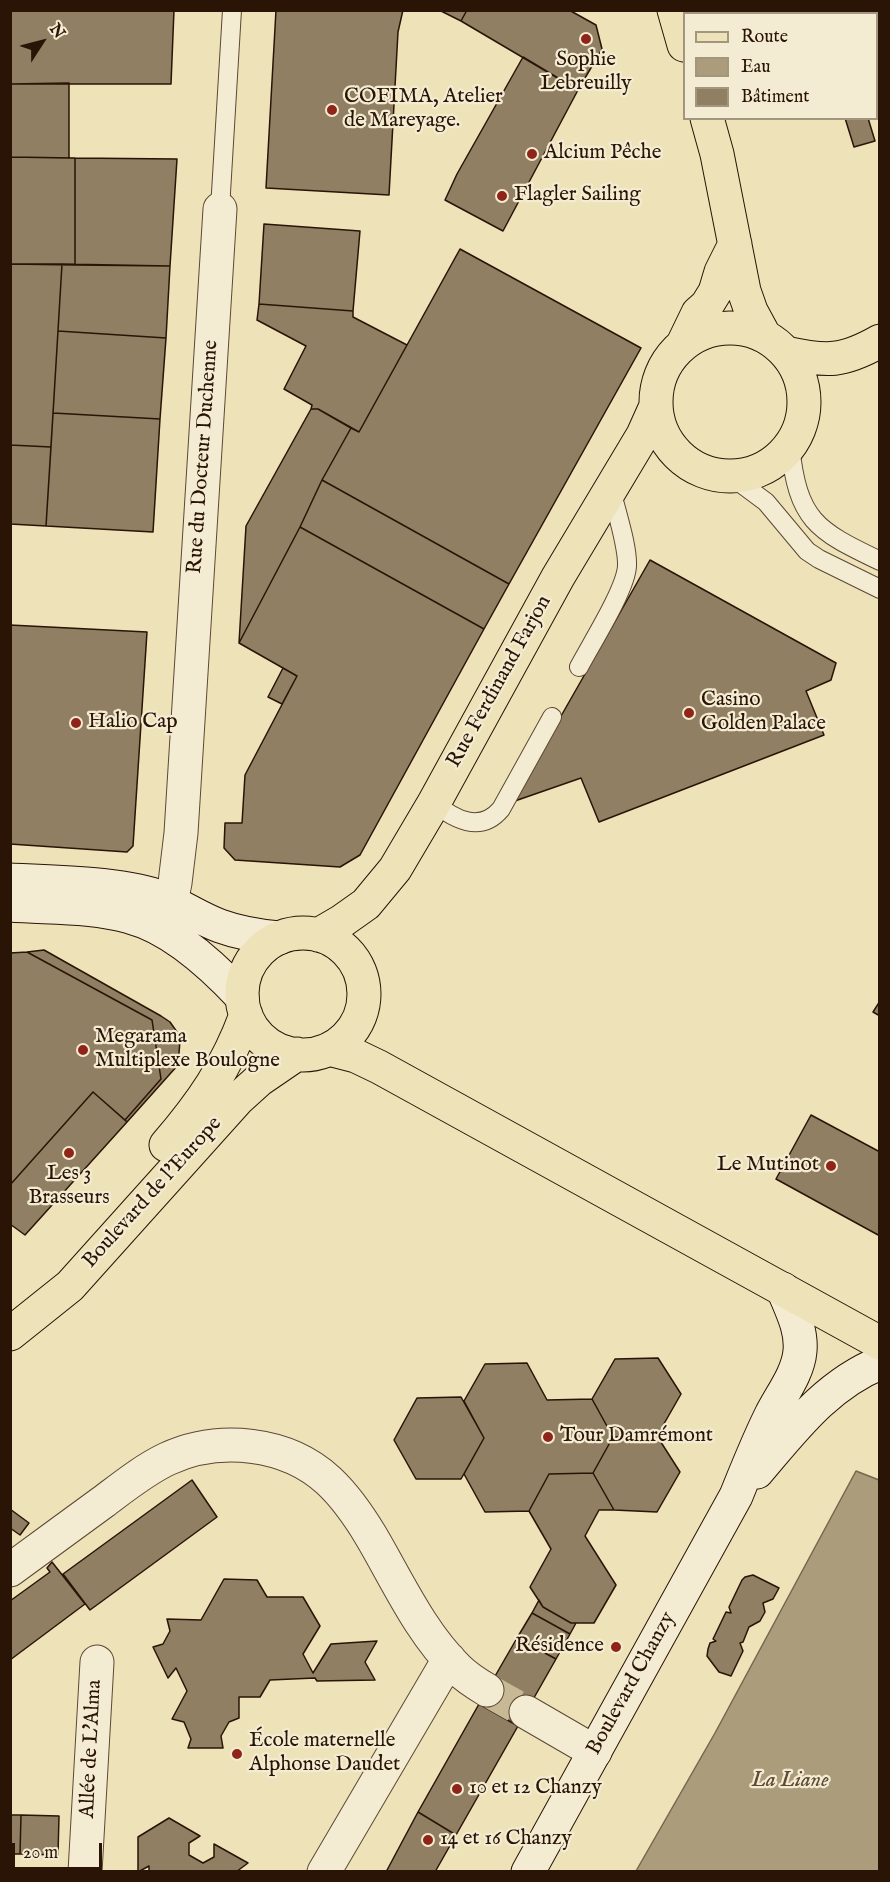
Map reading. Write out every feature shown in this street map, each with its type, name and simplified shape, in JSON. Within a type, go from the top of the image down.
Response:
[{"type":"main road","points":[[674,10],[683,42]]},
{"type":"main road","points":[[708,120],[717,154],[744,291],[751,311],[775,344],[798,373],[804,395],[802,418],[790,446],[773,462],[760,470],[731,476],[707,472],[692,466],[679,456],[664,437],[658,422],[656,406],[657,386],[662,372],[668,360],[683,344],[702,333],[722,328],[744,329],[775,344],[814,359],[839,359],[879,341]]},
{"type":"main road","points":[[683,344],[698,313],[708,305],[716,292],[721,272],[735,244]]},
{"type":"main road","name":"Rue Ferdinand Farjon","points":[[318,935],[355,913],[375,894],[395,869],[434,803],[558,577],[643,435],[656,406]]},
{"type":"main road","points":[[298,933],[318,935],[335,943],[349,954],[358,970],[363,988],[362,1006],[356,1024],[344,1038],[329,1049],[313,1054],[297,1054],[270,1045],[255,1032],[244,1006],[244,979],[251,962],[263,948],[279,938],[298,933]]},
{"type":"main road","name":"Boulevard de l'Europe","points":[[10,1305],[42,1280],[68,1255],[195,1110],[224,1068],[244,1006]]},
{"type":"main road","points":[[329,1049],[356,1056],[379,1067],[879,1343]]},
{"type":"main road","name":"Boulevard de l'Europe","points":[[10,1334],[70,1286],[238,1099],[259,1080],[297,1054]]},
{"type":"street","name":"Rue du Docteur Duchenne","points":[[171,902],[180,834],[220,209]]},
{"type":"street","points":[[10,880],[143,892],[171,902],[219,926],[248,934],[279,938]]},
{"type":"street","points":[[10,905],[117,914],[147,922],[200,957],[244,1006]]},
{"type":"street","name":"Boulevard Chanzy","points":[[528,1872],[736,1496],[757,1443],[790,1380],[800,1353],[799,1330],[783,1289]]},
{"type":"street","name":"Boulevard Chanzy","points":[[736,1496],[817,1404],[844,1382],[879,1363]]},
{"type":"street","points":[[10,1570],[138,1476],[166,1460],[205,1448],[233,1445],[278,1452],[293,1457],[330,1482],[351,1506],[423,1625],[458,1669],[487,1690]]},
{"type":"street","points":[[324,1872],[450,1659]]},
{"type":"street","name":"Allée de L'Alma","points":[[85,1872],[97,1662]]},
{"type":"street","points":[[525,1712],[595,1752]]},
{"type":"lane","name":"Rue du Docteur Duchenne","points":[[220,209],[232,10]]},
{"type":"lane","points":[[790,446],[794,481],[802,503],[817,524],[837,540],[879,561]]},
{"type":"lane","points":[[731,476],[766,502],[802,546],[827,564],[879,589]]},
{"type":"lane","points":[[579,667],[620,591],[627,568],[627,555],[611,488]]},
{"type":"lane","points":[[827,564],[837,540]]},
{"type":"lane","points":[[434,803],[452,817],[469,821],[484,821],[496,815],[552,717]]},
{"type":"water","name":"La Liane","points":[[856,1471],[879,1480],[879,1871],[636,1871],[715,1733]]},
{"type":"building","points":[[10,10],[174,10],[171,84],[10,84]]},
{"type":"building","name":"COFIMA, Atelier de Mareyage.","points":[[276,10],[403,10],[398,32],[389,195],[266,188]]},
{"type":"building","points":[[439,10],[467,10],[461,21]]},
{"type":"building","points":[[467,10],[569,10],[596,25],[602,49],[578,90],[461,21]]},
{"type":"building","points":[[782,10],[835,10],[836,12],[782,12]]},
{"type":"building","points":[[835,10],[871,10],[872,12],[836,12]]},
{"type":"building","points":[[878,33],[880,38],[880,72],[878,72]]},
{"type":"building","points":[[523,57],[578,90],[503,231],[445,200],[457,174]]},
{"type":"building","points":[[878,72],[880,72],[880,101],[878,102]]},
{"type":"building","points":[[69,83],[69,158],[10,157],[10,84]]},
{"type":"building","points":[[846,120],[869,120],[875,141],[854,147]]},
{"type":"building","points":[[10,157],[75,158],[75,265],[10,264]]},
{"type":"building","points":[[75,158],[177,159],[170,266],[75,265]]},
{"type":"building","points":[[264,224],[360,231],[353,311],[259,304]]},
{"type":"building","points":[[460,249],[641,348],[509,584],[322,480],[351,428],[359,432]]},
{"type":"building","points":[[10,264],[62,264],[51,447],[10,445]]},
{"type":"building","points":[[62,264],[170,266],[166,338],[58,331]]},
{"type":"building","points":[[259,304],[353,311],[353,317],[407,345],[359,432],[318,409],[311,409],[312,405],[284,389],[306,346],[257,320]]},
{"type":"building","points":[[58,331],[166,338],[160,419],[53,413]]},
{"type":"building","points":[[311,409],[318,409],[351,428],[239,643],[246,526]]},
{"type":"building","points":[[53,413],[160,419],[153,532],[46,526]]},
{"type":"building","points":[[10,445],[51,447],[46,526],[10,524]]},
{"type":"building","points":[[322,480],[509,584],[484,629],[300,527]]},
{"type":"building","points":[[300,527],[484,629],[360,855],[340,867],[235,860],[224,848],[225,823],[242,823],[245,775],[297,676],[239,643]]},
{"type":"building","name":"Casino Golden Palace","points":[[650,560],[836,663],[831,680],[806,691],[824,735],[599,822],[581,778],[512,802]]},
{"type":"building","name":"Halio Cap","points":[[10,625],[147,632],[133,846],[127,852],[10,844]]},
{"type":"building","points":[[283,668],[297,676],[282,704],[268,697]]},
{"type":"building","points":[[44,950],[161,1016],[170,1022],[177,1032],[180,1041],[178,1065],[127,1122],[125,1120],[161,1079],[152,1020],[27,952]]},
{"type":"building","name":"Megarama Multiplexe Boulogne","points":[[27,952],[152,1020],[161,1079],[125,1120],[93,1092],[10,1185],[10,953]]},
{"type":"building","points":[[880,1001],[880,1016],[873,1012]]},
{"type":"building","name":"Les 3 Brasseurs","points":[[93,1092],[127,1122],[25,1235],[10,1224],[10,1185]]},
{"type":"building","name":"Le Mutinot","points":[[811,1115],[880,1152],[880,1236],[776,1179]]},
{"type":"building","points":[[658,1358],[681,1394],[657,1436],[613,1437],[592,1399],[615,1359]]},
{"type":"building","name":"Tour Damrémont","points":[[527,1363],[547,1400],[592,1399],[613,1437],[593,1473],[549,1474],[529,1511],[485,1512],[464,1474],[484,1438],[464,1401],[485,1364]]},
{"type":"building","points":[[461,1397],[484,1438],[461,1479],[416,1479],[394,1440],[417,1398]]},
{"type":"building","points":[[657,1436],[680,1472],[657,1512],[614,1510],[593,1473],[613,1437]]},
{"type":"building","points":[[593,1473],[614,1510],[599,1510],[585,1536],[616,1585],[594,1623],[571,1623],[543,1607],[530,1587],[551,1549],[529,1511],[549,1474]]},
{"type":"building","points":[[192,1480],[217,1517],[90,1610],[63,1574]]},
{"type":"building","points":[[10,1509],[29,1523],[20,1535],[10,1528]]},
{"type":"building","points":[[52,1562],[85,1604],[10,1660],[10,1601],[50,1572],[47,1568]]},
{"type":"building","points":[[753,1575],[779,1588],[773,1599],[763,1603],[765,1612],[760,1621],[749,1627],[743,1642],[740,1643],[743,1651],[731,1676],[719,1672],[707,1656],[708,1649],[710,1643],[716,1641],[713,1639],[726,1612],[731,1613],[729,1607],[742,1580]]},
{"type":"building","points":[[224,1579],[257,1580],[267,1597],[303,1597],[320,1626],[303,1654],[313,1673],[331,1644],[377,1641],[365,1662],[375,1680],[317,1681],[315,1678],[270,1680],[260,1697],[239,1697],[239,1718],[229,1722],[221,1736],[223,1748],[188,1748],[191,1739],[184,1722],[172,1719],[187,1691],[176,1668],[168,1678],[153,1647],[163,1644],[170,1631],[167,1619],[201,1620]]},
{"type":"building","points":[[539,1600],[543,1607],[571,1623],[576,1623],[570,1634],[532,1613]]},
{"type":"building","points":[[532,1613],[570,1634],[556,1659],[517,1638]]},
{"type":"building","points":[[517,1638],[556,1659],[518,1726],[479,1704]]},
{"type":"building","name":"10 et 12 Chanzy","points":[[479,1704],[518,1726],[456,1835],[418,1812]]},
{"type":"building","name":"14 et 16 Chanzy","points":[[418,1812],[456,1835],[435,1872],[386,1872]]},
{"type":"building","points":[[10,1815],[21,1815],[20,1854],[10,1854]]},
{"type":"building","points":[[21,1815],[59,1816],[58,1855],[20,1854]]},
{"type":"building","points":[[169,1818],[200,1836],[189,1843],[189,1855],[203,1863],[214,1857],[214,1844],[248,1863],[236,1872],[149,1872],[149,1866],[138,1872],[138,1837]]},
{"type":"tunnel","points":[[487,1690],[526,1712]]},
{"type":"place","name":"Sophie Lebreuilly","points":[[586,39]]},
{"type":"place","name":"COFIMA, Atelier de Mareyage.","points":[[332,110]]},
{"type":"place","name":"Alcium Pêche","points":[[532,154]]},
{"type":"place","name":"Flagler Sailing","points":[[502,196]]},
{"type":"place","name":"Casino Golden Palace","points":[[689,713]]},
{"type":"place","name":"Halio Cap","points":[[76,723]]},
{"type":"place","name":"Megarama Multiplexe Boulogne","points":[[83,1050]]},
{"type":"place","name":"Les 3 Brasseurs","points":[[69,1153]]},
{"type":"place","name":"Le Mutinot","points":[[831,1166]]},
{"type":"place","name":"Tour Damrémont","points":[[548,1437]]},
{"type":"place","name":"Résidence","points":[[616,1647]]},
{"type":"place","name":"École maternelle Alphonse Daudet","points":[[237,1754]]},
{"type":"place","name":"10 et 12 Chanzy","points":[[457,1789]]},
{"type":"place","name":"14 et 16 Chanzy","points":[[428,1840]]}]
